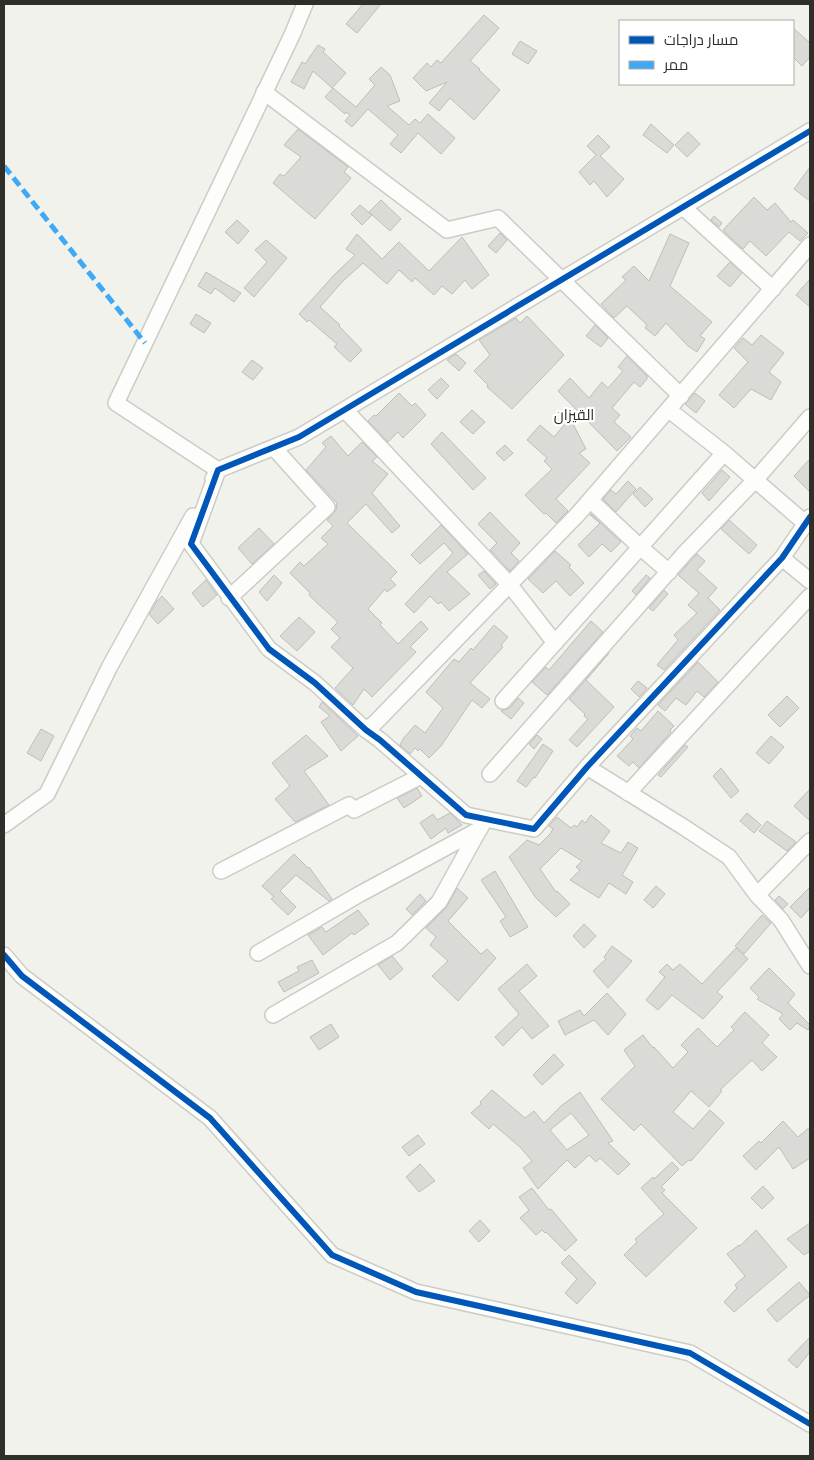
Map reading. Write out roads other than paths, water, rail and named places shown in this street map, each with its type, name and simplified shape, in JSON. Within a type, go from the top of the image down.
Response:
[{"type":"street","points":[[218,470],[116,403],[304,4]]},
{"type":"street","points":[[264,92],[447,230],[498,218],[681,396]]},
{"type":"street","points":[[4,825],[47,794],[110,666],[218,470],[299,438],[810,131]]},
{"type":"street","points":[[683,207],[773,289]]},
{"type":"street","points":[[366,730],[510,585],[590,500],[810,245]]},
{"type":"street","points":[[345,410],[510,585],[555,643]]},
{"type":"street","points":[[218,470],[191,544],[229,598],[269,649],[315,683],[366,730],[466,815],[483,824],[534,829],[587,768],[782,558],[808,520],[669,410]]},
{"type":"street","points":[[490,774],[669,572],[810,418]]},
{"type":"street","points":[[229,598],[327,507],[274,448]]},
{"type":"street","points":[[503,702],[724,452]]},
{"type":"street","points":[[590,500],[669,572]]},
{"type":"street","points":[[782,558],[810,581]]},
{"type":"street","points":[[628,793],[810,596]]},
{"type":"street","points":[[587,768],[682,826],[729,858],[757,895],[782,920],[810,966]]},
{"type":"street","points":[[221,871],[349,805],[354,810],[421,776]]},
{"type":"street","points":[[258,953],[483,824]]},
{"type":"street","points":[[272,1016],[397,943],[439,902],[483,824]]},
{"type":"street","points":[[757,895],[810,841]]},
{"type":"street","points":[[4,955],[22,976],[210,1118],[332,1254],[416,1292],[690,1353],[810,1424]]},
{"type":"district","name":"القيزان","points":[[574,415]]}]
